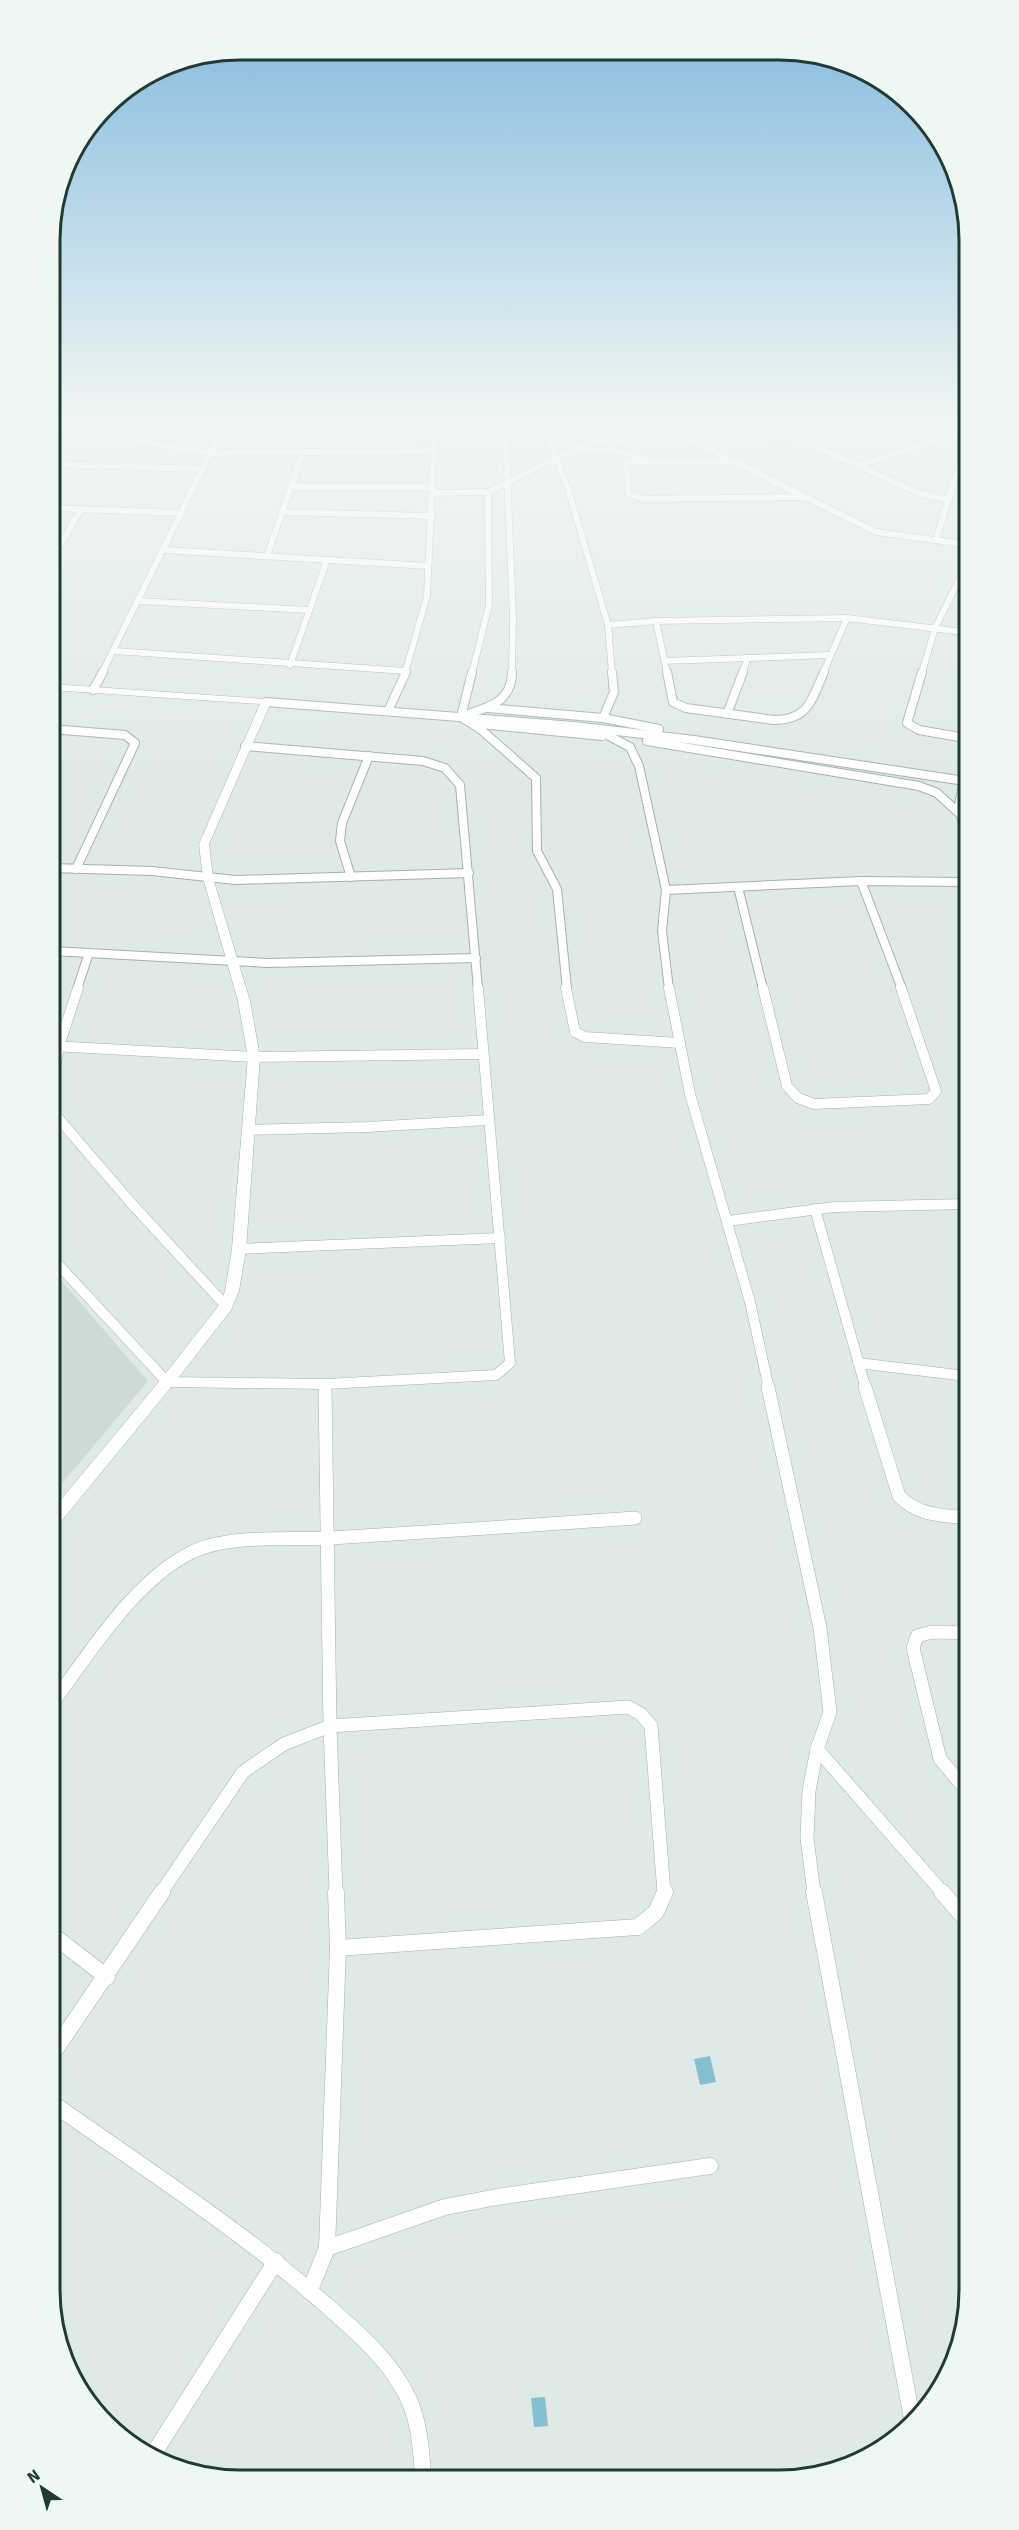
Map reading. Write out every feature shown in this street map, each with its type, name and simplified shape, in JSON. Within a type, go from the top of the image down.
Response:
[{"type":"street","points":[[93,690],[115,651],[169,541]]},
{"type":"street","points":[[267,556],[273,541]]},
{"type":"street","points":[[388,711],[406,671],[427,596],[430,541]]},
{"type":"street","points":[[464,717],[489,605],[488,541]]},
{"type":"street","points":[[464,717],[488,708],[506,695],[512,686],[513,617],[509,541]]},
{"type":"street","points":[[583,541],[608,625],[614,692],[603,718]]},
{"type":"street","points":[[943,541],[959,543]]},
{"type":"street","points":[[165,550],[428,566]]},
{"type":"street","points":[[290,665],[327,560]]},
{"type":"street","points":[[959,580],[935,628],[907,723],[918,730],[959,737]]},
{"type":"street","points":[[139,601],[309,610]]},
{"type":"street","points":[[608,625],[656,621],[847,618],[959,631]]},
{"type":"street","points":[[656,621],[673,702],[686,708],[785,720],[804,712],[809,707],[847,618]]},
{"type":"street","points":[[115,651],[290,665],[406,671]]},
{"type":"street","points":[[664,661],[831,655]]},
{"type":"street","points":[[727,714],[748,658]]},
{"type":"street","points":[[60,688],[574,726],[664,736],[959,780]]},
{"type":"street","points":[[60,1512],[167,1382],[226,1306],[232,1291],[239,1249],[254,1057],[252,1035],[233,961],[208,878],[204,840],[266,702]]},
{"type":"street","points":[[488,708],[603,718],[959,773]]},
{"type":"street","points":[[464,717],[478,724],[495,727],[609,736],[919,786],[937,793],[959,813]]},
{"type":"street","points":[[464,717],[536,778],[537,851],[557,889],[562,916],[566,983],[575,1032],[585,1037],[680,1043]]},
{"type":"street","points":[[60,730],[125,735],[135,743],[76,869]]},
{"type":"street","points":[[609,736],[630,747],[639,766],[666,890],[662,931],[667,980],[680,1043],[693,1102],[750,1302],[820,1628],[830,1712],[817,1749],[809,1791],[807,1826],[811,1876],[911,2412]]},
{"type":"street","points":[[60,1267],[167,1382],[325,1384],[495,1375],[507,1368],[511,1358],[460,785],[445,768],[423,760],[245,746]]},
{"type":"street","points":[[351,877],[340,841],[342,823],[369,756]]},
{"type":"street","points":[[60,868],[152,871],[245,880],[469,873]]},
{"type":"street","points":[[666,890],[861,881],[959,882]]},
{"type":"street","points":[[738,887],[787,1086],[791,1093],[800,1100],[814,1104],[929,1099],[936,1091],[892,961],[861,881]]},
{"type":"street","points":[[60,951],[315,964],[476,958]]},
{"type":"street","points":[[60,1035],[89,953]]},
{"type":"street","points":[[60,1046],[254,1057],[483,1054]]},
{"type":"street","points":[[60,1120],[132,1204],[226,1306]]},
{"type":"street","points":[[249,1130],[367,1127],[489,1120]]},
{"type":"street","points":[[728,1221],[815,1209],[959,1207]]},
{"type":"street","points":[[815,1209],[858,1363],[899,1496],[909,1507],[919,1512],[959,1517]]},
{"type":"street","points":[[239,1249],[500,1238]]},
{"type":"street","points":[[858,1363],[959,1375]]},
{"type":"street","points":[[309,2290],[327,2248],[338,1948],[330,1726],[325,1384]]},
{"type":"street","points":[[60,1693],[118,1616],[149,1585],[187,1554],[214,1542],[329,1538],[635,1518]]},
{"type":"street","points":[[959,1633],[924,1633],[917,1636],[913,1648],[940,1759],[959,1781]]},
{"type":"street","points":[[60,2043],[107,1977],[243,1772],[272,1750],[303,1734],[330,1726],[628,1707],[641,1713],[651,1726],[665,1891],[656,1913],[638,1927],[338,1948]]},
{"type":"street","points":[[817,1749],[959,1912]]},
{"type":"street","points":[[60,1941],[107,1977]]},
{"type":"street","points":[[60,2109],[276,2261],[345,2322],[390,2368],[409,2400],[419,2429],[422,2470]]},
{"type":"street","points":[[327,2248],[444,2207],[497,2197],[710,2166]]},
{"type":"street","points":[[156,2449],[276,2261]]},
{"type":"shaded area","points":[[60,1279],[148,1381],[60,1486]]},
{"type":"water","points":[[710,2056],[716,2082],[700,2085],[694,2059]]},
{"type":"water","points":[[545,2397],[548,2426],[534,2427],[531,2398]]}]
